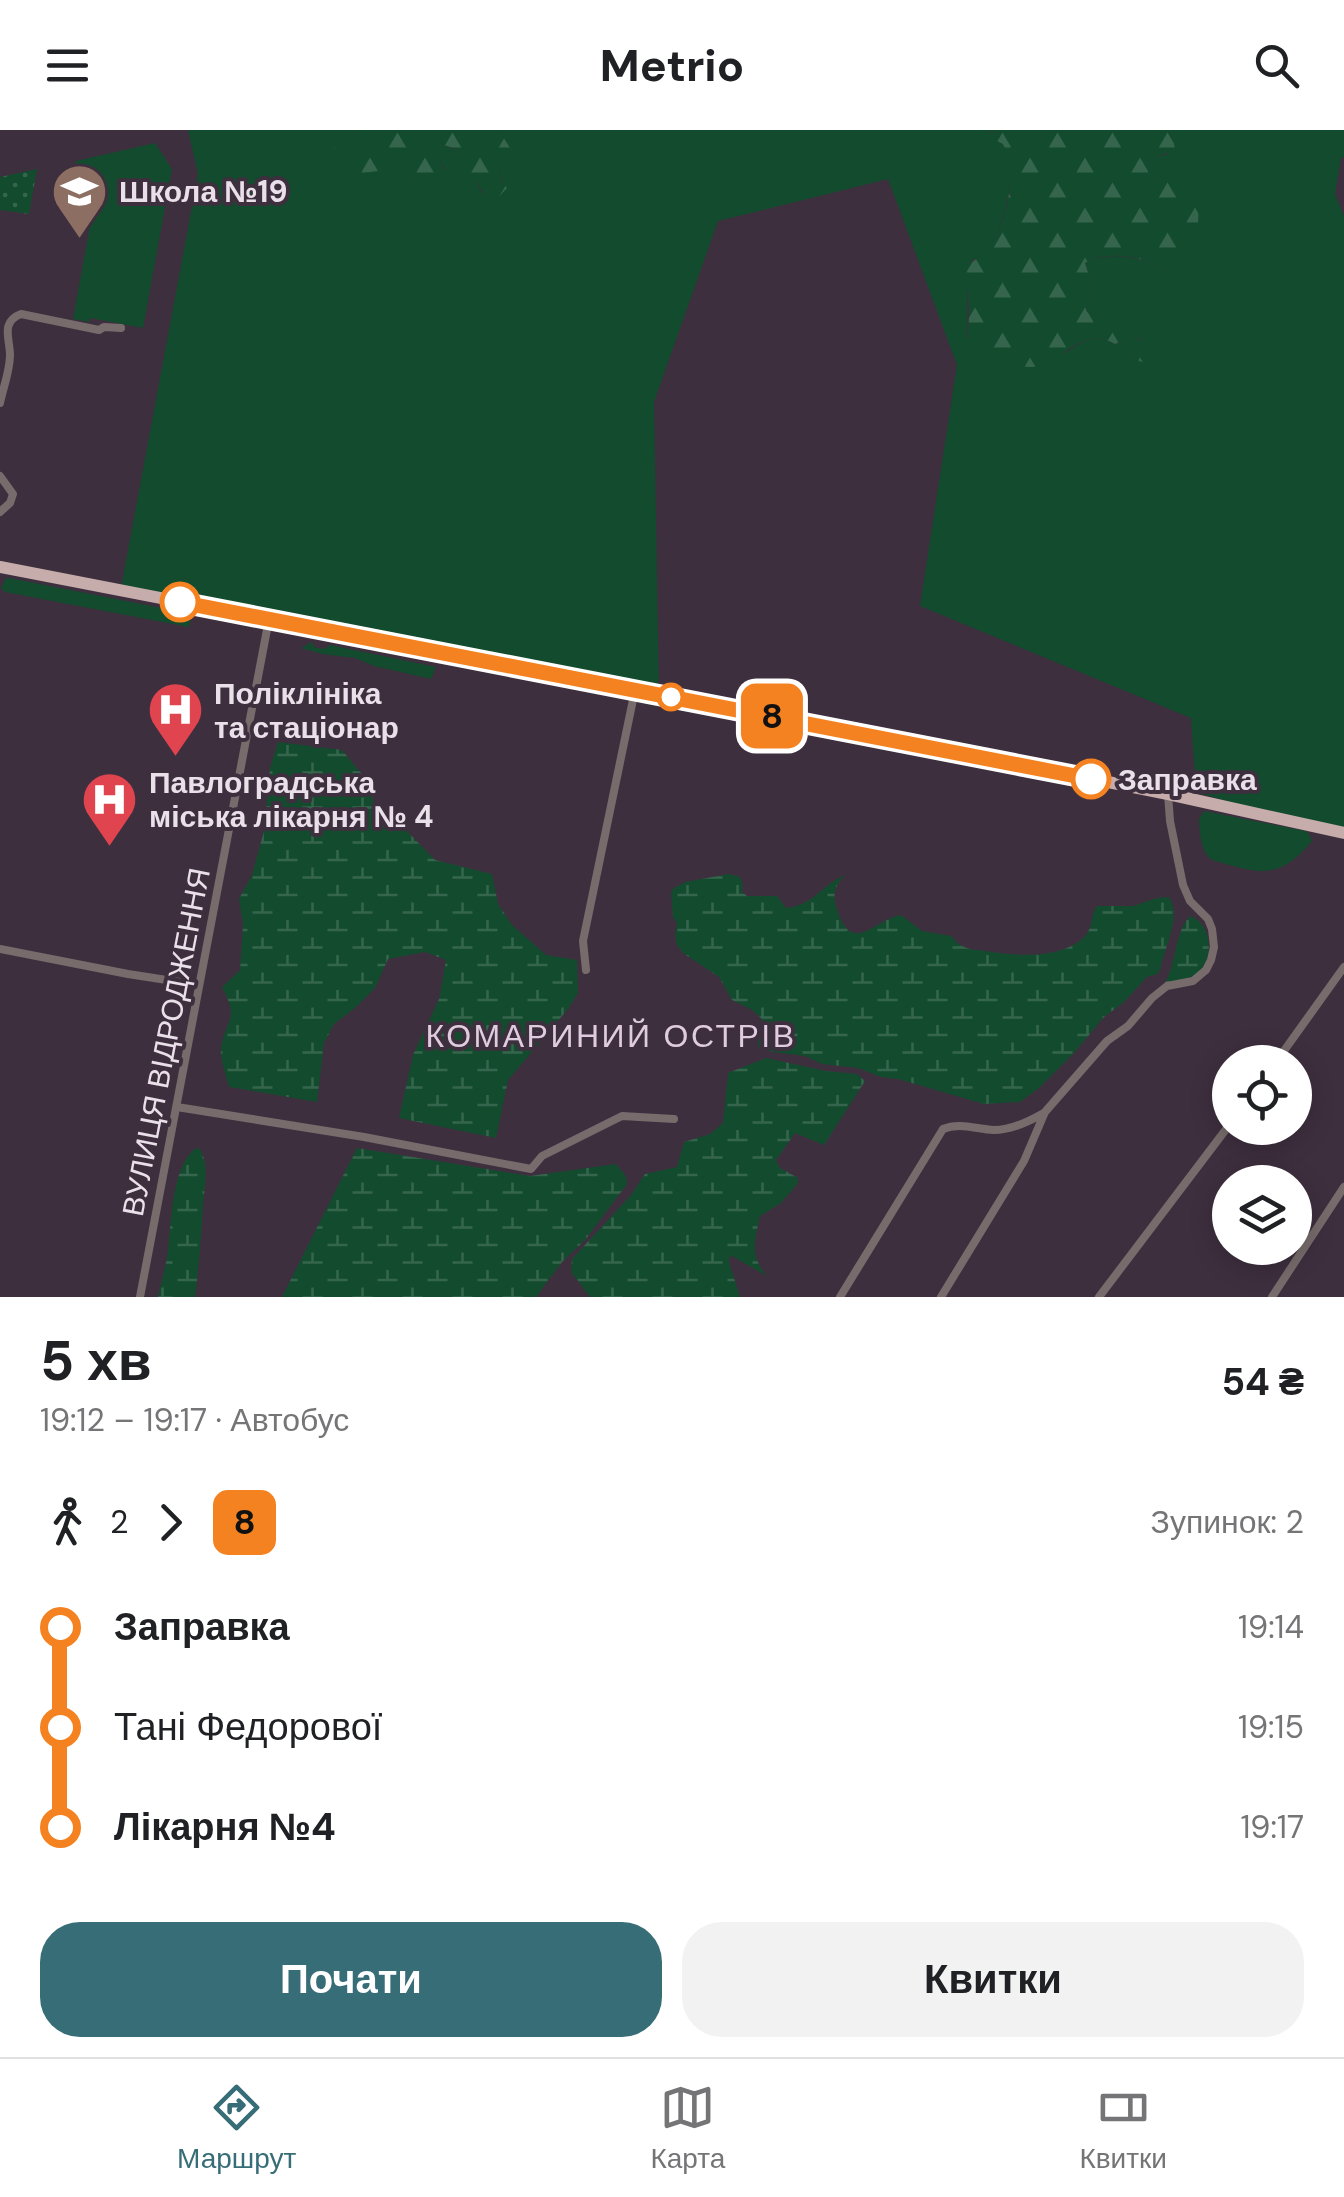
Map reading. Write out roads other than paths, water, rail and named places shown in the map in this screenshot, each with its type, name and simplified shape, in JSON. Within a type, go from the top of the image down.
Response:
[{"type":"highway","points":[[0,567],[1168,794],[1344,833]]},
{"type":"street","points":[[0,404],[10,353],[6,335],[14,316],[21,314],[99,330],[121,328]]},
{"type":"street","points":[[0,358],[10,353]]},
{"type":"street","points":[[0,476],[12,494],[10,504],[0,512]]},
{"type":"street","name":"ВУЛИЦЯ ВІДРОДЖЕННЯ","points":[[140,1297],[269,619]]},
{"type":"street","points":[[586,970],[583,941],[636,690]]},
{"type":"street","points":[[840,1297],[943,1129],[954,1125],[993,1130],[1032,1120],[1045,1112],[1152,998],[1168,986],[1193,981],[1206,970],[1214,947],[1212,930],[1183,885],[1168,794]]},
{"type":"street","points":[[0,949],[200,985]]},
{"type":"street","points":[[1288,1045],[1344,967]]},
{"type":"street","points":[[176,1107],[531,1169],[542,1156],[622,1116],[674,1119]]},
{"type":"street","points":[[941,1297],[1024,1161],[1045,1112]]},
{"type":"street","points":[[1098,1297],[1214,1145]]},
{"type":"street","points":[[1272,1297],[1344,1186]]},
{"type":"place","name":"Школа №19","points":[[80,240]]},
{"type":"place","name":"Поліклініка та стаціонар","points":[[175,759]]},
{"type":"place","name":"Заправка","points":[[1091,779]]},
{"type":"place","name":"Павлоградська міська лікарня № 4","points":[[110,848]]},
{"type":"district","name":"КОМАРИНИЙ ОСТРІВ","points":[[611,1036]]}]
